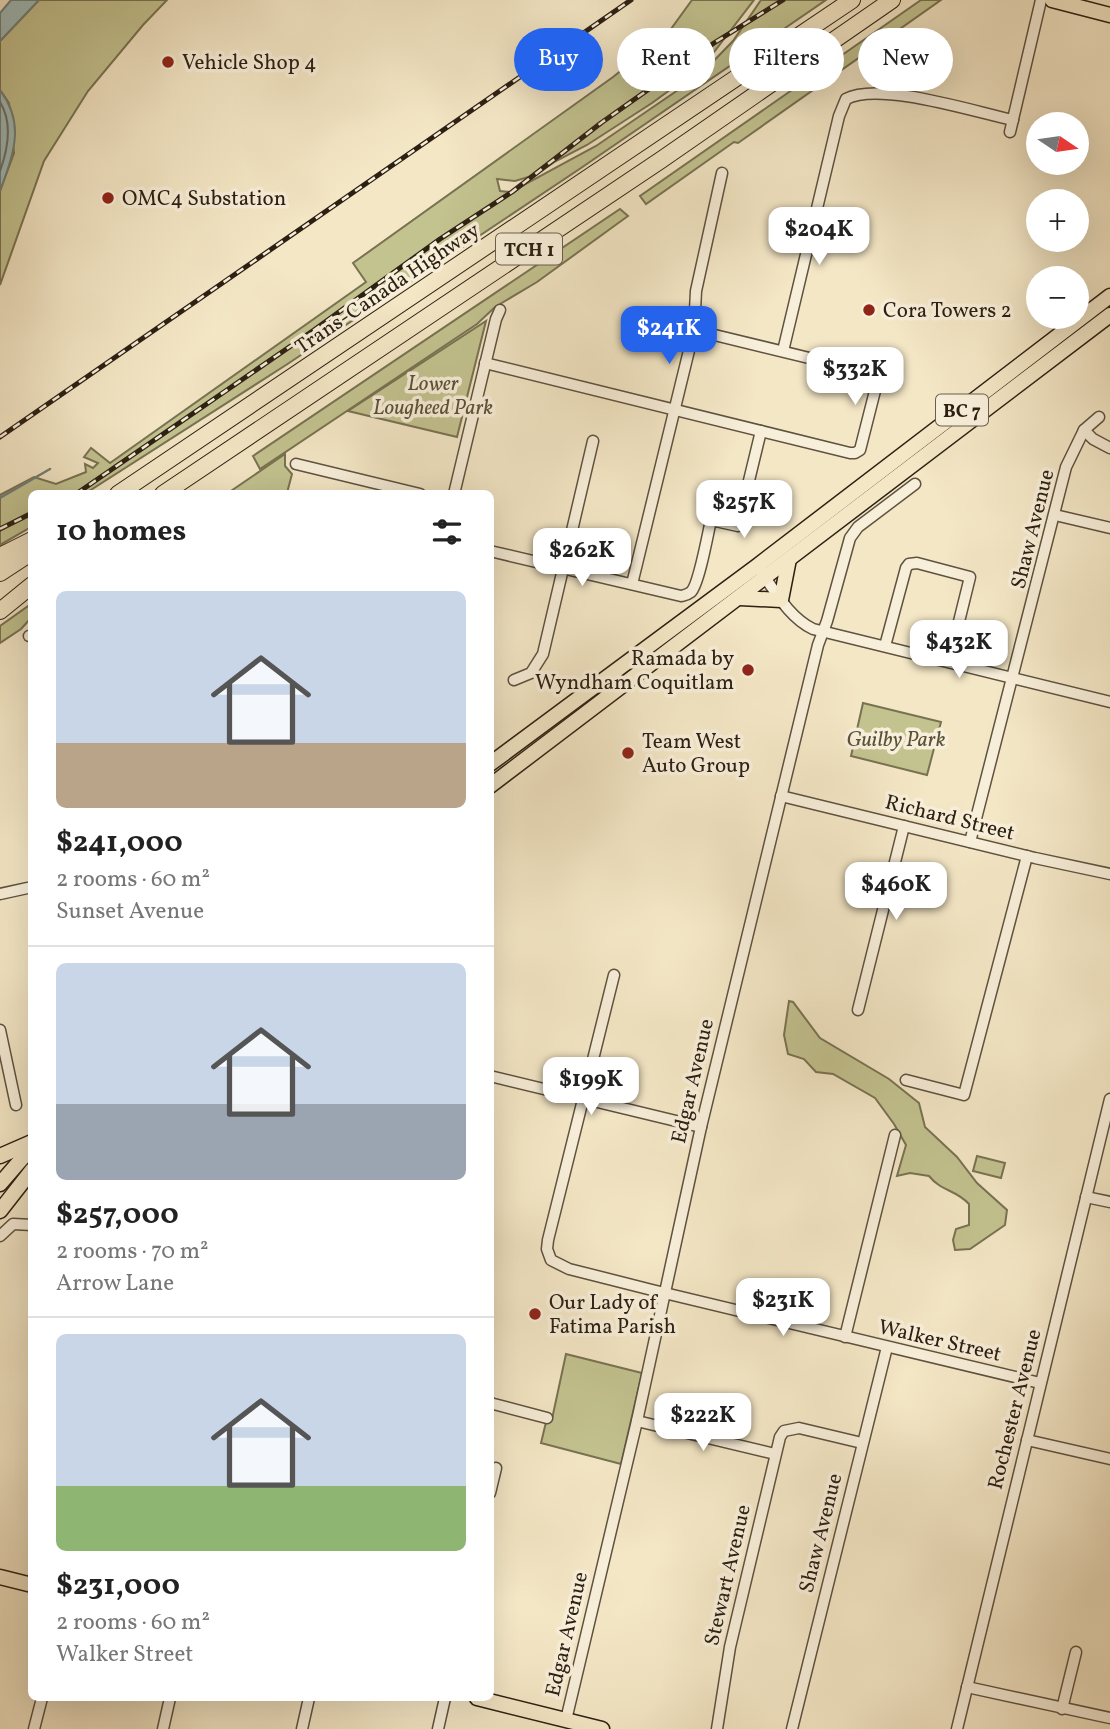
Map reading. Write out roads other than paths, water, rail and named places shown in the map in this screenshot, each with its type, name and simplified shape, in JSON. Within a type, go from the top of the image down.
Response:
[{"type":"highway","name":"Trans-Canada Highway","points":[[124,490],[852,0]]},
{"type":"highway","name":"TCH 1","points":[[169,490],[650,167],[892,0]]},
{"type":"highway","points":[[0,556],[28,542]]},
{"type":"highway","points":[[0,573],[28,555]]},
{"type":"highway","points":[[0,603],[28,586]]},
{"type":"highway","points":[[0,611],[28,587]]},
{"type":"main road","points":[[1052,0],[1110,15]]},
{"type":"main road","name":"BC 7","points":[[494,761],[761,572],[1110,296]]},
{"type":"main road","name":"BC 7","points":[[494,783],[740,598],[761,572],[789,559],[1110,316]]},
{"type":"main road","points":[[740,598],[781,600],[789,559]]},
{"type":"main road","points":[[0,1156],[28,1146]]},
{"type":"main road","points":[[0,1184],[6,1169],[28,1148]]},
{"type":"main road","points":[[6,1169],[16,1173],[28,1170]]},
{"type":"main road","points":[[0,1210],[28,1174]]},
{"type":"main road","points":[[0,1577],[28,1584]]},
{"type":"main road","points":[[488,1701],[571,1724],[602,1729]]},
{"type":"street","points":[[1010,132],[1041,0]]},
{"type":"street","points":[[783,351],[842,106],[846,99],[876,93],[900,95],[1013,120]]},
{"type":"street","points":[[632,584],[694,330],[696,291],[722,173]]},
{"type":"street","points":[[454,490],[500,310]]},
{"type":"street","points":[[485,363],[855,453],[863,444],[879,375],[694,330]]},
{"type":"street","name":"Shaw Avenue","points":[[970,842],[1066,467],[1084,430],[1099,417]]},
{"type":"street","points":[[1084,430],[1093,439],[1110,448]]},
{"type":"street","points":[[494,552],[681,596],[689,594],[694,587],[711,520],[738,526],[761,431]]},
{"type":"street","points":[[514,680],[531,673],[543,654],[593,441]]},
{"type":"street","points":[[296,464],[403,490]]},
{"type":"street","name":"Edgar Avenue","points":[[571,1724],[701,1127],[818,645],[850,538],[858,527],[915,484]]},
{"type":"street","points":[[1055,515],[1110,528]]},
{"type":"street","points":[[885,646],[905,568],[913,563],[930,566],[971,577],[949,662]]},
{"type":"street","points":[[761,572],[781,600],[802,622],[823,632],[1110,702]]},
{"type":"street","name":"Richard Street","points":[[782,796],[1110,874]]},
{"type":"street","points":[[858,1010],[904,826]]},
{"type":"street","points":[[906,1080],[964,1095],[1027,856]]},
{"type":"street","points":[[0,894],[28,888]]},
{"type":"street","points":[[582,1099],[614,975]]},
{"type":"street","points":[[0,1030],[16,1105]]},
{"type":"street","points":[[494,1077],[701,1127]]},
{"type":"street","name":"Walker Street","points":[[582,1099],[548,1240],[548,1256],[555,1263],[664,1293],[1040,1383]]},
{"type":"street","name":"Rochester Avenue","points":[[957,1729],[1110,1099]]},
{"type":"street","points":[[845,1337],[895,1135]]},
{"type":"street","points":[[1086,1197],[1110,1202]]},
{"type":"street","points":[[4,1232],[19,1223],[28,1224]]},
{"type":"street","name":"Shaw Avenue","points":[[792,1729],[887,1348]]},
{"type":"street","points":[[494,1404],[547,1418]]},
{"type":"street","points":[[637,1422],[775,1454]]},
{"type":"street","name":"Stewart Avenue","points":[[717,1729],[730,1647],[775,1454],[784,1431],[799,1428],[862,1443]]},
{"type":"street","points":[[1027,1440],[1110,1459]]},
{"type":"street","points":[[494,1476],[496,1468]]},
{"type":"street","points":[[1062,1709],[1076,1652]]},
{"type":"street","points":[[967,1687],[1110,1718]]},
{"type":"street","points":[[34,1729],[41,1701]]},
{"type":"street","points":[[163,1729],[169,1701]]},
{"type":"street","points":[[302,1729],[308,1701]]},
{"type":"street","points":[[438,1729],[444,1701]]},
{"type":"water","points":[[11,0],[39,0],[0,41],[0,13]]},
{"type":"water","points":[[0,90],[13,115],[15,140],[0,191]]},
{"type":"waterway","points":[[0,498],[50,469]]},
{"type":"railway","points":[[0,437],[631,0]]},
{"type":"railway","points":[[82,490],[314,330],[440,239],[512,192],[601,123],[714,43],[783,0]]},
{"type":"railway","points":[[0,529],[28,515]]},
{"type":"place","name":"Vehicle Shop 4","points":[[168,62]]},
{"type":"place","name":"OMC4 Substation","points":[[108,198]]},
{"type":"place","name":"Cora Towers 2","points":[[869,310]]},
{"type":"place","name":"Ramada by Wyndham Coquitlam","points":[[748,670]]},
{"type":"place","name":"Team West Auto Group","points":[[628,753]]},
{"type":"place","name":"Our Lady of Fatima Parish","points":[[535,1314]]},
{"type":"park label","name":"Lower Lougheed Park","points":[[433,395]]},
{"type":"park label","name":"Guilby Park","points":[[896,739]]}]
